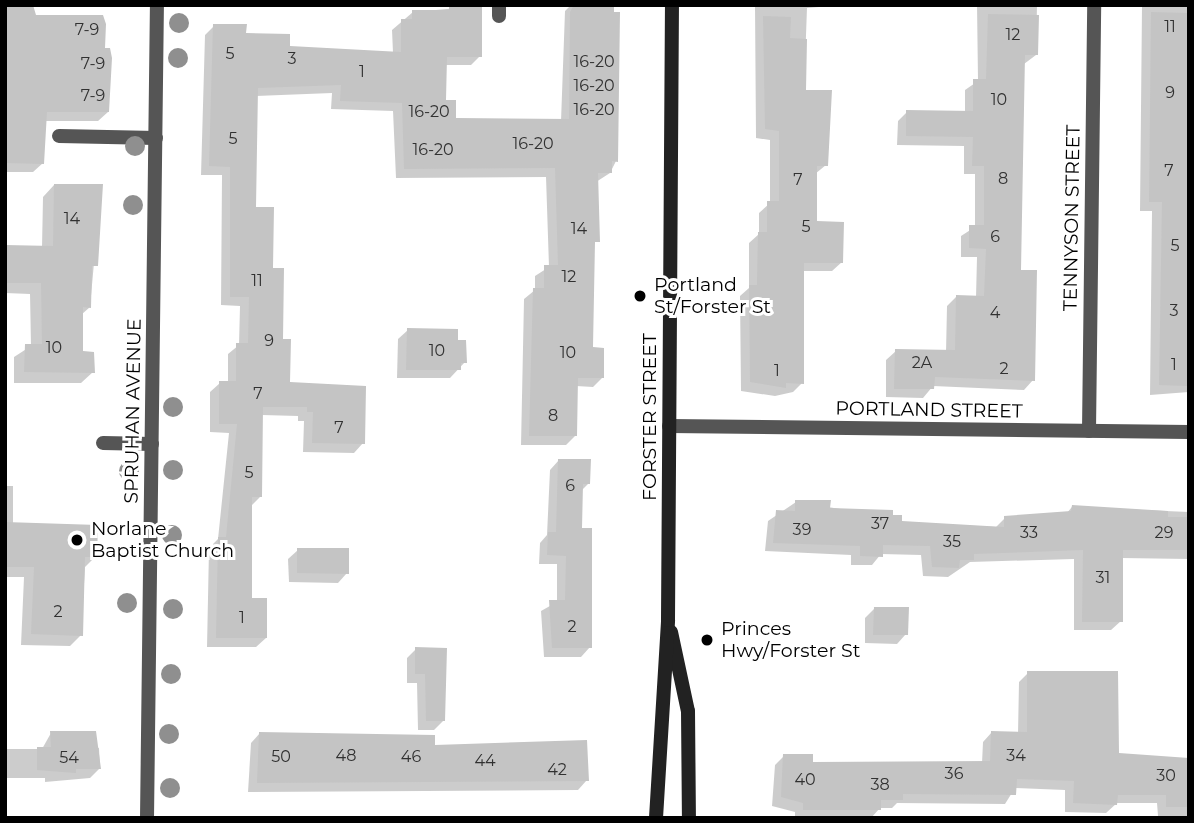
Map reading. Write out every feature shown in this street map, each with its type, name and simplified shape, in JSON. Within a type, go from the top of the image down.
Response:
[{"type":"street","name":"SPRUHAN AVENUE","points":[[147,818],[158,5]]},
{"type":"street","name":"FORSTER STREET","points":[[656,818],[668,620],[673,5]]},
{"type":"street","name":"TENNYSON STREET","points":[[1089,431],[1094,5]]},
{"type":"street","points":[[59,136],[156,138]]},
{"type":"street","name":"PORTLAND STREET","points":[[669,426],[1189,432]]},
{"type":"street","points":[[103,443],[152,444]]},
{"type":"street","name":"FORSTER STREET","points":[[668,620],[688,711],[689,818]]},
{"type":"building","points":[[5,5],[33,5],[36,15],[103,15],[106,24],[105,48],[110,48],[112,58],[109,112],[47,112],[44,164],[5,163]]},
{"type":"building","points":[[449,5],[482,5],[482,57],[447,57],[446,100],[456,100],[456,118],[569,119],[570,12],[574,5],[614,5],[614,12],[620,12],[618,162],[612,161],[612,173],[598,173],[600,242],[595,242],[593,347],[604,348],[604,378],[578,378],[577,436],[529,436],[533,288],[544,288],[544,265],[558,265],[555,168],[404,169],[402,103],[340,101],[341,85],[258,88],[256,207],[274,207],[273,268],[284,268],[283,339],[291,339],[290,382],[366,386],[365,444],[312,443],[313,412],[307,412],[307,407],[263,407],[262,497],[252,497],[252,598],[267,598],[267,638],[216,638],[218,537],[226,537],[237,424],[219,424],[219,381],[236,381],[236,343],[248,343],[249,297],[230,297],[230,167],[209,166],[213,24],[247,24],[246,33],[290,34],[290,46],[401,52],[401,19],[412,19],[412,10],[449,10]]},
{"type":"building","points":[[1151,12],[1189,13],[1189,386],[1159,385],[1162,202],[1149,202]]},
{"type":"building","points":[[988,14],[1039,15],[1038,55],[1025,55],[1021,270],[1037,270],[1035,381],[935,377],[934,389],[894,389],[895,349],[955,350],[956,295],[984,296],[986,249],[969,248],[969,225],[984,225],[984,166],[972,166],[973,137],[906,136],[906,110],[973,111],[973,79],[986,79]]},
{"type":"building","points":[[763,16],[791,17],[790,38],[807,39],[806,90],[832,90],[828,166],[817,166],[817,221],[844,222],[843,263],[804,263],[804,384],[786,383],[786,388],[750,382],[749,285],[757,285],[758,232],[767,232],[767,201],[779,201],[779,131],[765,129]]},
{"type":"building","points":[[54,184],[103,184],[98,266],[92,266],[91,308],[83,307],[83,351],[94,352],[95,373],[24,372],[25,344],[42,344],[41,283],[5,283],[5,245],[53,246]]},
{"type":"building","points":[[407,328],[458,329],[458,340],[466,340],[467,363],[461,363],[461,370],[406,370]]},
{"type":"building","points":[[558,459],[591,459],[590,484],[583,484],[582,528],[592,528],[592,648],[552,648],[549,600],[565,600],[566,556],[547,555],[548,532],[556,532]]},
{"type":"building","points":[[795,500],[831,500],[830,508],[893,510],[893,515],[902,515],[902,521],[1004,527],[1004,516],[1071,511],[1072,505],[1168,511],[1168,517],[1187,517],[1187,550],[1123,550],[1123,622],[1082,622],[1083,550],[974,554],[974,560],[960,560],[959,568],[932,567],[930,546],[883,545],[883,557],[860,556],[860,546],[773,543],[776,510],[795,511]]},
{"type":"building","points":[[5,522],[98,525],[97,557],[85,557],[83,636],[31,634],[34,567],[5,567]]},
{"type":"building","points":[[297,548],[349,548],[349,574],[297,573]]},
{"type":"building","points":[[874,607],[909,607],[908,635],[873,635]]},
{"type":"building","points":[[415,647],[447,648],[445,721],[426,721],[425,674],[415,674]]},
{"type":"building","points":[[1027,671],[1118,671],[1119,753],[1189,758],[1189,807],[1166,807],[1166,795],[1118,795],[1117,805],[1073,803],[1074,781],[1017,779],[1016,795],[903,794],[903,800],[881,800],[881,810],[803,810],[803,803],[781,797],[783,754],[813,754],[813,762],[990,761],[991,731],[1027,732]]},
{"type":"building","points":[[50,731],[96,731],[101,769],[76,769],[76,773],[37,770],[37,747],[51,747]]},
{"type":"building","points":[[259,732],[435,735],[435,745],[587,740],[589,781],[257,783]]},
{"type":"place","name":"Portland St/Forster St","points":[[640,296]]},
{"type":"place","name":"Norlane Baptist Church","points":[[77,540]]},
{"type":"place","name":"Princes Hwy/Forster St","points":[[707,640]]}]
